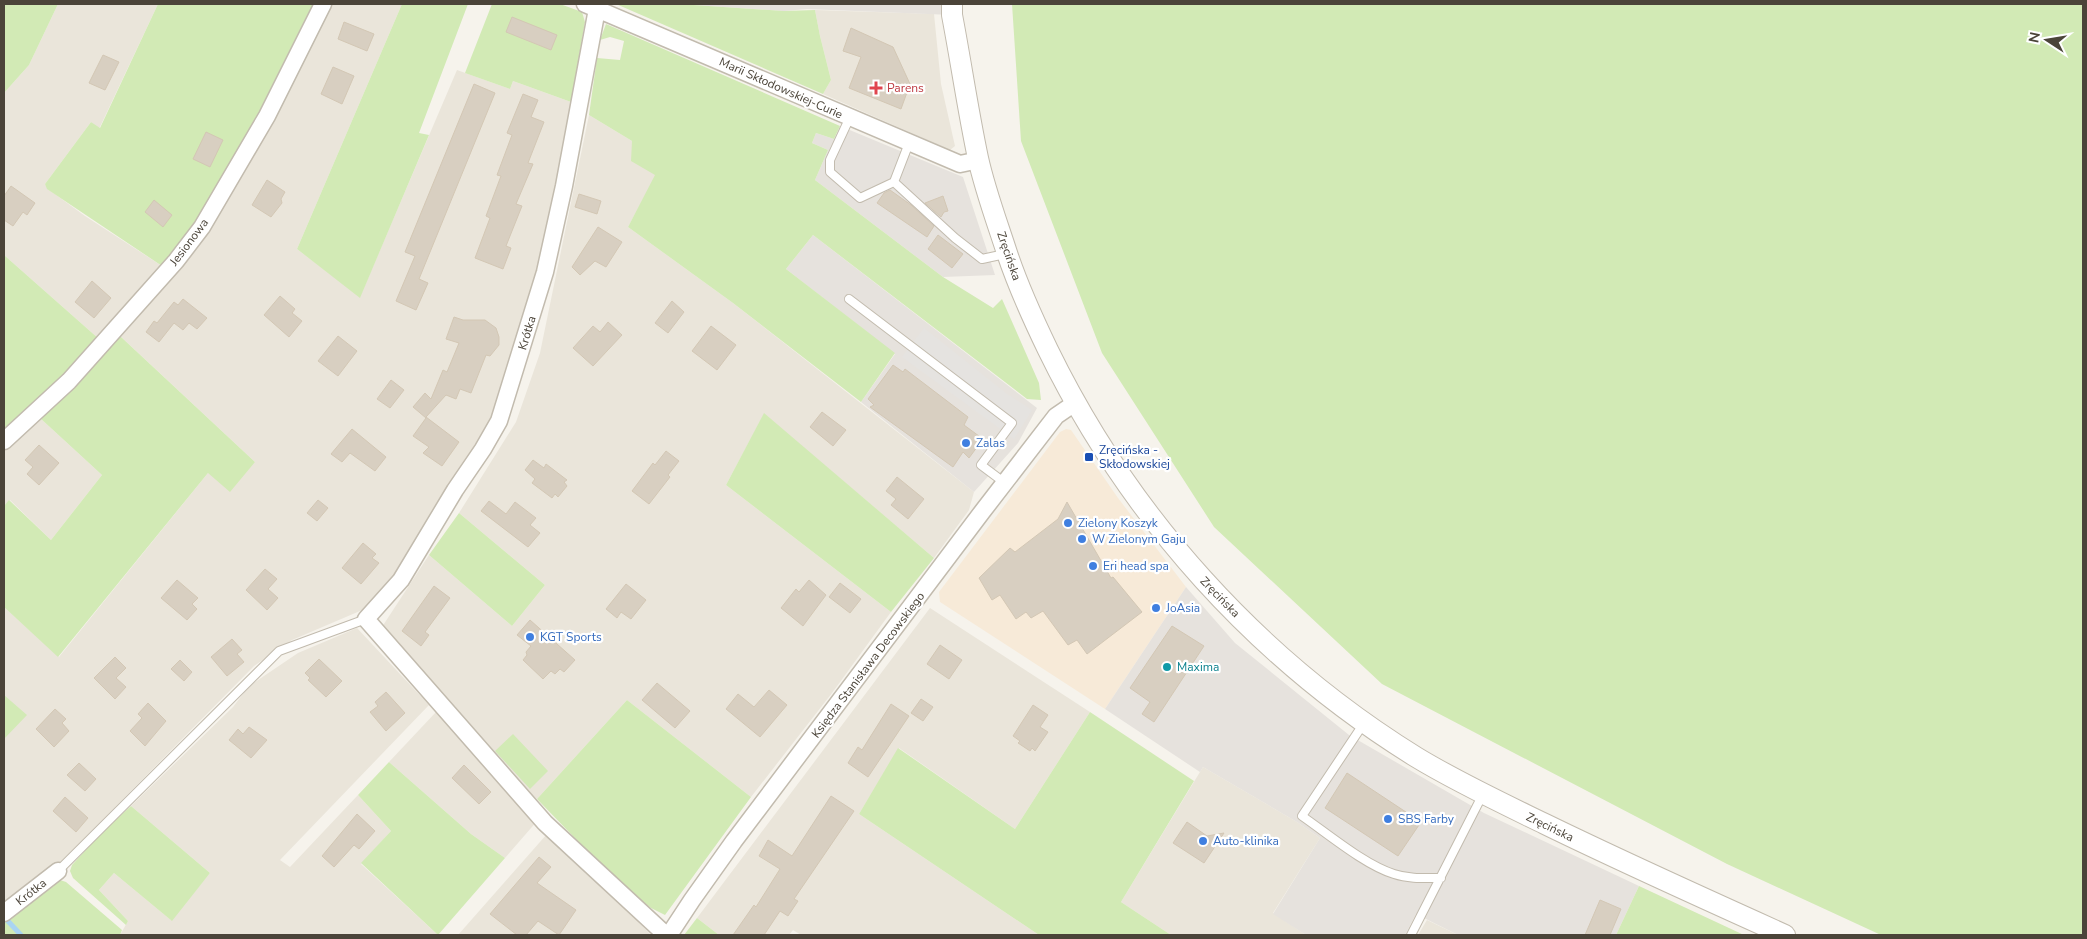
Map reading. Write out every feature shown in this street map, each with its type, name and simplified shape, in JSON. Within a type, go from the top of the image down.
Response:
[{"type":"street","name":"Jesionowa","points":[[4,442],[69,381],[176,261],[202,227],[266,116],[323,4]]},
{"type":"street","name":"Zręcińska","points":[[952,4],[979,160],[1007,253],[1036,325],[1075,403],[1129,490],[1210,589],[1297,672],[1364,723],[1418,758],[1483,794],[1596,849],[1786,935]]},
{"type":"street","name":"Marii Skłodowskiej-Curie","points":[[591,6],[960,164],[979,160]]},
{"type":"street","name":"Krótka","points":[[366,618],[401,580],[455,490],[484,449],[499,421],[545,272],[564,186],[591,6]]},
{"type":"street","name":"Księdza Stanisława Decowskiego","points":[[668,935],[734,841],[1056,416],[1075,403]]},
{"type":"street","points":[[366,618],[545,823],[668,935]]},
{"type":"street","name":"Krótka","points":[[4,913],[58,871]]},
{"type":"lane","points":[[850,117],[830,160],[830,172],[860,198],[894,182],[909,143]]},
{"type":"lane","points":[[894,182],[955,238],[982,259],[1007,253]]},
{"type":"lane","points":[[849,299],[1012,423],[981,465],[1005,483]]},
{"type":"lane","points":[[58,871],[279,651],[366,618]]},
{"type":"lane","points":[[1364,723],[1302,816],[1372,864],[1394,874],[1416,879],[1441,878]]},
{"type":"lane","points":[[1411,935],[1483,794]]},
{"type":"shaded area","points":[[58,4],[158,4],[99,129],[91,122],[45,184],[48,189],[85,216],[162,266],[99,339],[4,255],[4,93],[29,65]]},
{"type":"shaded area","points":[[323,4],[402,4],[297,249],[360,297],[457,70],[510,89],[513,81],[571,102],[576,114],[564,186],[499,421],[398,575],[367,608],[292,640],[254,666],[63,860],[4,906],[4,607],[59,657],[208,473],[255,462],[118,334],[148,297]]},
{"type":"shaded area","points":[[679,4],[952,4],[952,15],[807,9],[784,11]]},
{"type":"shaded area","points":[[815,10],[934,14],[941,84],[955,146],[950,150],[823,94],[831,80]]},
{"type":"shaded area","points":[[589,115],[632,141],[656,175],[628,227],[733,303],[974,492],[969,510],[934,558],[764,414],[726,485],[891,612],[832,693],[751,797],[627,700],[537,799],[506,773],[380,630],[429,555],[512,626],[545,585],[459,513],[516,422],[540,353]]},
{"type":"shaded area","points":[[840,126],[963,177],[995,275],[943,277],[815,180],[828,150],[812,143],[816,133],[834,139]]},
{"type":"shaded area","points":[[813,235],[1037,408],[1018,443],[974,492],[861,402],[895,354],[786,269]]},
{"type":"shaded area","points":[[924,328],[1007,394],[1032,410],[1014,439],[902,357]]},
{"type":"shaded area","points":[[40,418],[102,475],[51,540],[10,500],[4,506],[4,451]]},
{"type":"shaded area","points":[[1066,429],[1071,430],[1118,498],[1186,587],[1105,709],[940,602],[939,592],[1060,432]]},
{"type":"shaded area","points":[[1186,587],[1235,643],[1349,735],[1484,813],[1639,886],[1616,935],[1458,935],[1416,914],[1405,935],[1306,935],[1273,914],[1320,838],[1297,822],[1203,767],[1200,772],[1105,709]]},
{"type":"shaded area","points":[[930,608],[1090,712],[1015,829],[899,748],[859,814],[1039,935],[801,935],[793,930],[789,935],[719,935],[697,918]]},
{"type":"shaded area","points":[[357,628],[429,705],[280,860],[290,867],[358,795],[391,831],[361,864],[438,935],[120,935],[128,921],[99,890],[114,873],[171,920],[210,873],[131,806],[233,707],[249,686],[298,653]]},
{"type":"shaded area","points":[[440,711],[538,820],[505,858],[471,834],[389,762],[436,712]]},
{"type":"shaded area","points":[[1203,767],[1297,822],[1320,838],[1273,913],[1306,935],[1171,935],[1121,902]]},
{"type":"shaded area","points":[[547,834],[554,834],[651,935],[458,935]]},
{"type":"shaded area","points":[[1427,920],[1458,935],[1418,935]]},
{"type":"green space","points":[[4,4],[58,4],[29,65],[4,93]]},
{"type":"green space","points":[[158,4],[317,4],[262,111],[204,213],[162,266],[47,189],[45,184],[91,122],[100,128]]},
{"type":"green space","points":[[402,4],[468,4],[419,133],[429,135],[360,298],[297,249]]},
{"type":"green space","points":[[492,4],[560,4],[582,12],[585,22],[571,102],[513,81],[510,89],[465,73]]},
{"type":"green space","points":[[616,4],[679,4],[784,11],[815,10],[831,80],[823,94]]},
{"type":"green space","points":[[1012,4],[2083,4],[2083,935],[1881,935],[1727,864],[1382,684],[1214,527],[1102,353],[1021,141]]},
{"type":"green space","points":[[606,24],[840,126],[834,139],[816,133],[812,143],[828,150],[815,180],[943,277],[993,308],[1002,299],[1039,383],[1041,400],[1027,399],[813,235],[786,269],[895,353],[861,402],[733,303],[628,227],[655,175],[631,161],[632,141],[589,115],[597,58],[620,60],[624,41],[610,37],[600,40]]},
{"type":"green space","points":[[4,255],[99,339],[58,383],[4,434]]},
{"type":"green space","points":[[120,336],[255,462],[230,492],[208,473],[58,657],[4,607],[4,506],[9,500],[51,540],[102,475],[40,418],[54,407]]},
{"type":"green space","points":[[764,413],[934,558],[891,612],[726,485]]},
{"type":"green space","points":[[459,513],[545,585],[512,626],[429,555]]},
{"type":"green space","points":[[4,695],[27,715],[4,739]]},
{"type":"green space","points":[[627,700],[751,797],[665,915],[651,908],[636,896],[631,896],[537,799]]},
{"type":"green space","points":[[1090,712],[1194,781],[1121,902],[1171,935],[1039,935],[859,814],[898,748],[1015,829]]},
{"type":"green space","points":[[513,734],[548,771],[530,789],[495,751]]},
{"type":"green space","points":[[389,762],[471,834],[505,858],[438,935],[361,863],[391,831],[358,795]]},
{"type":"green space","points":[[131,806],[210,873],[172,921],[114,873],[99,890],[128,921],[126,925],[73,878],[70,871],[72,865],[103,831]]},
{"type":"green space","points":[[57,879],[66,882],[122,930],[120,935],[4,935],[4,918],[21,905],[54,886]]},
{"type":"green space","points":[[1639,886],[1744,935],[1616,935]]},
{"type":"green space","points":[[697,918],[719,935],[684,935]]},
{"type":"building","points":[[512,17],[557,35],[551,50],[506,32]]},
{"type":"building","points":[[344,22],[374,34],[367,51],[338,39]]},
{"type":"building","points":[[851,28],[893,47],[910,84],[901,109],[849,88],[861,57],[843,51]]},
{"type":"building","points":[[103,55],[119,62],[105,90],[89,83]]},
{"type":"building","points":[[333,67],[354,76],[342,104],[321,94]]},
{"type":"building","points":[[474,84],[495,93],[419,279],[428,283],[416,310],[396,301],[415,256],[405,252]]},
{"type":"building","points":[[523,94],[538,100],[531,117],[544,122],[528,163],[533,164],[516,204],[522,206],[506,246],[511,248],[503,269],[475,258],[490,218],[486,216],[501,176],[497,175],[512,135],[507,133]]},
{"type":"building","points":[[206,132],[223,140],[210,167],[193,159]]},
{"type":"building","points":[[267,180],[285,192],[281,199],[282,203],[271,217],[252,205]]},
{"type":"building","points":[[11,186],[35,203],[27,215],[23,212],[13,226],[4,220],[4,196]]},
{"type":"building","points":[[890,190],[911,205],[934,226],[927,237],[877,203],[884,193]]},
{"type":"building","points":[[579,194],[601,201],[597,214],[575,207]]},
{"type":"building","points":[[943,196],[948,211],[944,212],[941,217],[925,203]]},
{"type":"building","points":[[154,200],[172,215],[163,227],[145,212]]},
{"type":"building","points":[[598,227],[622,242],[606,267],[595,261],[580,275],[572,267]]},
{"type":"building","points":[[938,235],[963,254],[952,268],[928,249]]},
{"type":"building","points":[[92,281],[111,298],[94,318],[75,302]]},
{"type":"building","points":[[280,296],[295,309],[292,313],[302,321],[289,337],[264,315]]},
{"type":"building","points":[[183,299],[207,318],[197,329],[189,323],[183,330],[174,323],[159,342],[146,332],[154,321],[157,323],[174,302],[178,305]]},
{"type":"building","points":[[672,301],[684,312],[668,333],[655,323]]},
{"type":"building","points":[[454,317],[463,320],[485,320],[496,328],[499,345],[490,356],[486,355],[471,393],[460,389],[456,399],[446,395],[426,417],[459,442],[442,466],[423,453],[429,447],[413,436],[426,418],[413,407],[425,393],[431,399],[443,370],[447,372],[459,343],[446,339]]},
{"type":"building","points":[[608,322],[622,335],[593,366],[573,348],[593,326],[600,332]]},
{"type":"building","points":[[711,326],[736,345],[717,370],[692,351]]},
{"type":"building","points":[[338,336],[357,351],[338,376],[318,361]]},
{"type":"building","points":[[893,365],[903,372],[905,369],[968,417],[964,425],[983,439],[969,458],[963,452],[953,467],[870,407],[874,405],[868,399]]},
{"type":"building","points":[[391,380],[404,390],[390,408],[377,399]]},
{"type":"building","points":[[822,412],[846,430],[833,446],[810,427]]},
{"type":"building","points":[[352,429],[386,457],[375,471],[350,453],[342,462],[331,454]]},
{"type":"building","points":[[39,445],[59,463],[39,485],[27,474],[33,467],[25,460]]},
{"type":"building","points":[[666,451],[679,461],[668,475],[670,477],[649,504],[632,491],[653,463],[655,465]]},
{"type":"building","points":[[533,460],[544,468],[546,464],[567,480],[564,482],[567,486],[558,497],[555,494],[552,498],[532,483],[535,479],[525,470]]},
{"type":"building","points":[[897,477],[924,499],[908,519],[891,505],[896,499],[886,491]]},
{"type":"building","points":[[318,500],[328,508],[317,521],[307,513]]},
{"type":"building","points":[[489,501],[506,514],[515,502],[536,518],[530,525],[540,533],[528,547],[481,511]]},
{"type":"building","points":[[1067,502],[1111,578],[1113,577],[1142,612],[1087,654],[1077,640],[1068,645],[1043,611],[1031,618],[1026,612],[1016,619],[1000,595],[992,600],[979,578],[1010,548],[1015,552],[1058,519]]},
{"type":"building","points":[[363,543],[376,554],[372,558],[379,563],[361,584],[342,568]]},
{"type":"building","points":[[265,569],[277,579],[268,589],[278,598],[267,610],[246,590]]},
{"type":"building","points":[[177,580],[198,598],[192,604],[197,609],[187,620],[161,598]]},
{"type":"building","points":[[809,580],[826,595],[803,626],[781,608],[796,589],[799,592]]},
{"type":"building","points":[[840,583],[861,599],[850,613],[829,597]]},
{"type":"building","points":[[626,584],[646,600],[631,619],[621,612],[617,618],[606,609]]},
{"type":"building","points":[[434,586],[450,598],[425,632],[429,635],[421,646],[402,631]]},
{"type":"building","points":[[530,620],[575,660],[564,672],[560,669],[555,674],[551,671],[543,679],[523,660],[531,646],[517,635]]},
{"type":"building","name":"Maxima","points":[[1172,626],[1204,646],[1154,722],[1142,714],[1150,702],[1130,688]]},
{"type":"building","points":[[232,639],[242,650],[237,654],[244,662],[227,676],[211,657]]},
{"type":"building","points":[[940,645],[962,660],[949,679],[927,664]]},
{"type":"building","points":[[115,657],[126,668],[116,678],[126,687],[115,699],[94,678]]},
{"type":"building","points":[[319,659],[342,681],[326,697],[308,680],[310,678],[305,673]]},
{"type":"building","points":[[180,660],[192,672],[184,681],[171,669]]},
{"type":"building","points":[[657,683],[690,711],[675,728],[642,700]]},
{"type":"building","points":[[769,690],[787,705],[760,737],[726,709],[738,694],[754,707]]},
{"type":"building","points":[[386,692],[405,713],[386,731],[370,712],[378,706],[375,702]]},
{"type":"building","points":[[921,699],[933,707],[923,721],[911,713]]},
{"type":"building","points":[[148,703],[166,721],[145,746],[130,731],[142,718],[138,714]]},
{"type":"building","points":[[891,704],[909,716],[868,777],[848,763],[858,747],[862,750]]},
{"type":"building","points":[[1033,705],[1048,715],[1040,727],[1048,732],[1035,751],[1032,748],[1030,751],[1018,743],[1020,741],[1013,736]]},
{"type":"building","points":[[55,709],[66,719],[62,723],[69,731],[54,747],[36,729]]},
{"type":"building","points":[[249,727],[267,740],[251,758],[229,740],[238,729],[243,734]]},
{"type":"building","points":[[79,763],[96,779],[85,791],[67,775]]},
{"type":"building","points":[[464,765],[491,792],[479,804],[452,778]]},
{"type":"building","points":[[1347,773],[1421,822],[1398,856],[1325,808]]},
{"type":"building","points":[[831,796],[854,811],[794,899],[798,901],[788,916],[780,911],[764,935],[733,935],[754,905],[756,907],[780,869],[759,856],[768,840],[792,856]]},
{"type":"building","points":[[65,797],[88,818],[76,832],[53,811]]},
{"type":"building","points":[[357,814],[375,831],[359,849],[354,845],[334,867],[322,856]]},
{"type":"building","points":[[1187,822],[1207,836],[1224,833],[1204,863],[1173,843]]},
{"type":"building","points":[[539,857],[551,867],[537,883],[576,910],[559,935],[538,921],[526,935],[517,935],[490,914]]},
{"type":"building","points":[[1600,900],[1621,909],[1610,935],[1585,935]]},
{"type":"waterway","points":[[6,919],[21,935]]},
{"type":"place","name":"Parens","points":[[876,88]]},
{"type":"place","name":"Zalas","points":[[966,443]]},
{"type":"place","name":"Zręcińska - Skłodowskiej","points":[[1089,457]]},
{"type":"place","name":"Zielony Koszyk","points":[[1068,523]]},
{"type":"place","name":"W Zielonym Gaju","points":[[1082,539]]},
{"type":"place","name":"Eri head spa","points":[[1093,566]]},
{"type":"place","name":"JoAsia","points":[[1156,608]]},
{"type":"place","name":"KGT Sports","points":[[530,637]]},
{"type":"place","name":"Maxima","points":[[1167,667]]},
{"type":"place","name":"SBS Farby","points":[[1388,819]]},
{"type":"place","name":"Auto-klinika","points":[[1203,841]]}]
